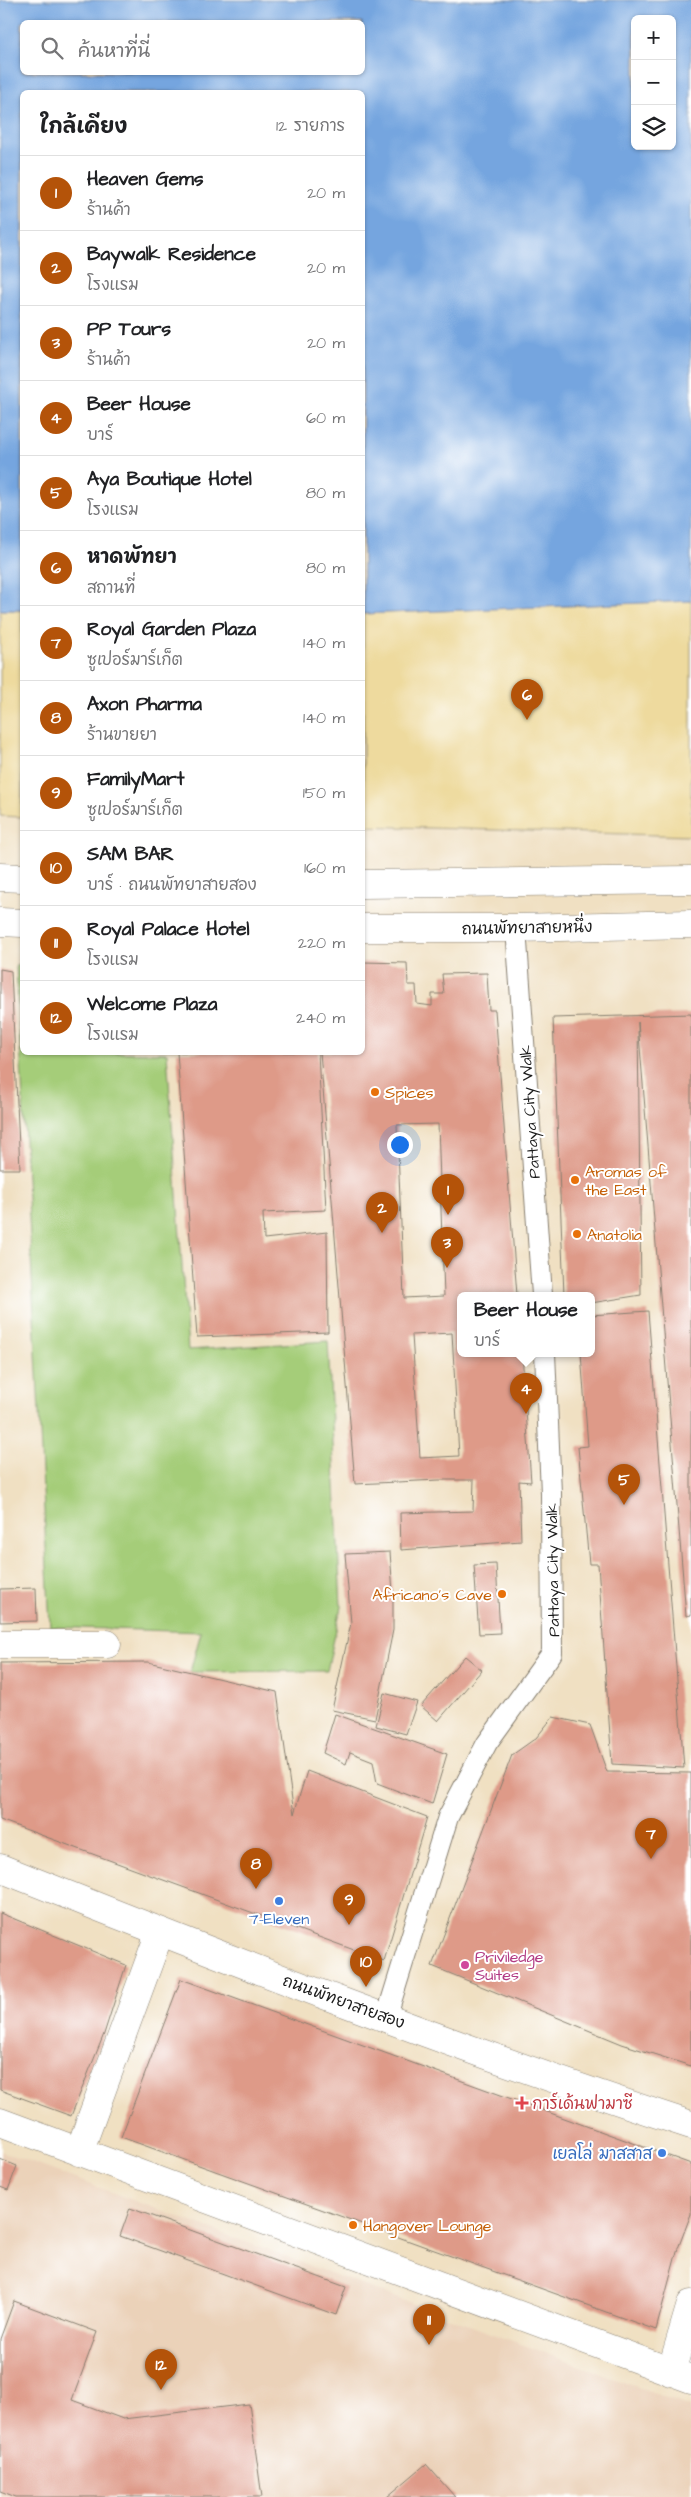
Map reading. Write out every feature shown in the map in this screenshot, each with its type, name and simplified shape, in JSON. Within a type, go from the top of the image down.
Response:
[{"type":"street","points":[[0,878],[20,878]]},
{"type":"street","points":[[365,884],[691,880]]},
{"type":"street","points":[[0,922],[20,922]]},
{"type":"street","name":"ถนนพัทยาสายหนึ่ง","points":[[365,928],[516,928],[691,924]]},
{"type":"street","points":[[0,1644],[107,1644]]},
{"type":"street","name":"ถนนพัทยาสายสอง","points":[[0,1868],[160,1932],[386,2018],[691,2124]]},
{"type":"street","points":[[79,2152],[160,1932]]},
{"type":"street","points":[[0,2122],[681,2376],[691,2304]]},
{"type":"lane","name":"Pattaya City Walk","points":[[516,928],[542,1292]]},
{"type":"lane","name":"Pattaya City Walk","points":[[386,2018],[448,1817],[487,1743],[552,1652],[551,1493],[545,1357]]},
{"type":"shaded area","points":[[0,2151],[691,2407],[691,2497],[0,2497]]},
{"type":"green space","points":[[16,965],[20,965],[20,1043]]},
{"type":"green space","points":[[21,1055],[167,1055],[188,1350],[328,1341],[341,1607],[327,1671],[190,1672],[201,1632],[50,1627]]},
{"type":"sand","points":[[691,601],[691,836],[365,826],[365,614]]},
{"type":"sand","points":[[0,610],[20,611],[20,817],[0,816]]},
{"type":"water","points":[[0,0],[691,0],[691,601],[365,614],[365,90],[20,90],[20,610],[0,610]]},
{"type":"building","points":[[365,962],[407,963],[408,985],[416,985],[417,1004],[432,1006],[432,994],[444,994],[442,974],[487,973],[489,1010],[495,1010],[517,1292],[457,1292],[457,1357],[522,1357],[531,1482],[519,1481],[521,1541],[401,1550],[400,1513],[473,1511],[474,1480],[355,1484],[320,1055],[365,1055]],"holes":[[[438,1124],[444,1296],[404,1298],[397,1125]],[[452,1333],[459,1456],[420,1458],[412,1335]]]},
{"type":"building","points":[[0,969],[11,971],[20,1169],[0,1169]]},
{"type":"building","points":[[691,1014],[691,1615],[686,1616],[638,1022],[641,1295],[595,1302],[595,1292],[564,1292],[553,1018]]},
{"type":"building","points":[[177,1055],[318,1055],[326,1210],[263,1213],[264,1239],[327,1232],[328,1332],[197,1337]]},
{"type":"building","points":[[648,1311],[684,1768],[612,1764],[598,1564],[589,1564],[578,1447],[588,1446],[581,1357],[595,1357],[595,1315]]},
{"type":"building","points":[[390,1552],[393,1630],[375,1719],[332,1710],[351,1623],[345,1554]]},
{"type":"building","points":[[496,1564],[500,1633],[479,1634],[474,1565]]},
{"type":"building","points":[[36,1588],[37,1621],[0,1622],[0,1589]]},
{"type":"building","points":[[465,1656],[482,1670],[438,1721],[421,1706]]},
{"type":"building","points":[[148,1662],[277,1692],[294,1814],[307,1771],[427,1817],[384,1961],[0,1820],[0,1663]]},
{"type":"building","points":[[384,1693],[417,1702],[406,1734],[376,1726]]},
{"type":"building","points":[[335,1714],[447,1754],[432,1804],[377,1783],[373,1761],[350,1752],[346,1764],[323,1753]]},
{"type":"building","points":[[553,1717],[590,1725],[607,1772],[691,1773],[691,2066],[622,2044],[432,1966],[512,1755],[536,1738]]},
{"type":"building","points":[[0,1913],[126,1965],[104,2034],[71,2116],[0,2090]]},
{"type":"building","points":[[181,1979],[691,2164],[691,2214],[677,2251],[656,2330],[121,2137]]},
{"type":"building","points":[[0,2159],[17,2166],[8,2190],[0,2187]]},
{"type":"building","points":[[130,2208],[346,2287],[336,2315],[120,2236]]},
{"type":"building","points":[[14,2301],[97,2332],[72,2400],[123,2419],[249,2404],[262,2497],[16,2497],[0,2491],[0,2339]]},
{"type":"building","points":[[426,2464],[455,2497],[387,2497]]},
{"type":"place","name":"หาดพัทยา","points":[[527,720]]},
{"type":"place","name":"Spices","points":[[375,1092]]},
{"type":"place","name":"Aromas of the East","points":[[575,1180]]},
{"type":"place","name":"Heaven Gems","points":[[448,1215]]},
{"type":"place","name":"Baywalk Residence","points":[[382,1233]]},
{"type":"place","name":"Anatolia","points":[[577,1234]]},
{"type":"place","name":"PP Tours","points":[[447,1268]]},
{"type":"place","name":"Beer House","points":[[526,1414]]},
{"type":"place","name":"Aya Boutique Hotel","points":[[624,1505]]},
{"type":"place","name":"Africano's Cave","points":[[502,1594]]},
{"type":"place","name":"Royal Garden Plaza","points":[[651,1859]]},
{"type":"place","name":"Axon Pharma","points":[[256,1889]]},
{"type":"place","name":"7-Eleven","points":[[279,1901]]},
{"type":"place","name":"FamilyMart","points":[[349,1925]]},
{"type":"place","name":"Priviledge Suites","points":[[465,1965]]},
{"type":"place","name":"SAM BAR","points":[[366,1987]]},
{"type":"place","name":"การ์เด้นฟามาซี","points":[[522,2103]]},
{"type":"place","name":"เยลโล่ มาสสาส","points":[[662,2153]]},
{"type":"place","name":"Hangover Lounge","points":[[353,2225]]},
{"type":"place","name":"Royal Palace Hotel","points":[[429,2345]]},
{"type":"place","name":"Welcome Plaza","points":[[161,2390]]}]
